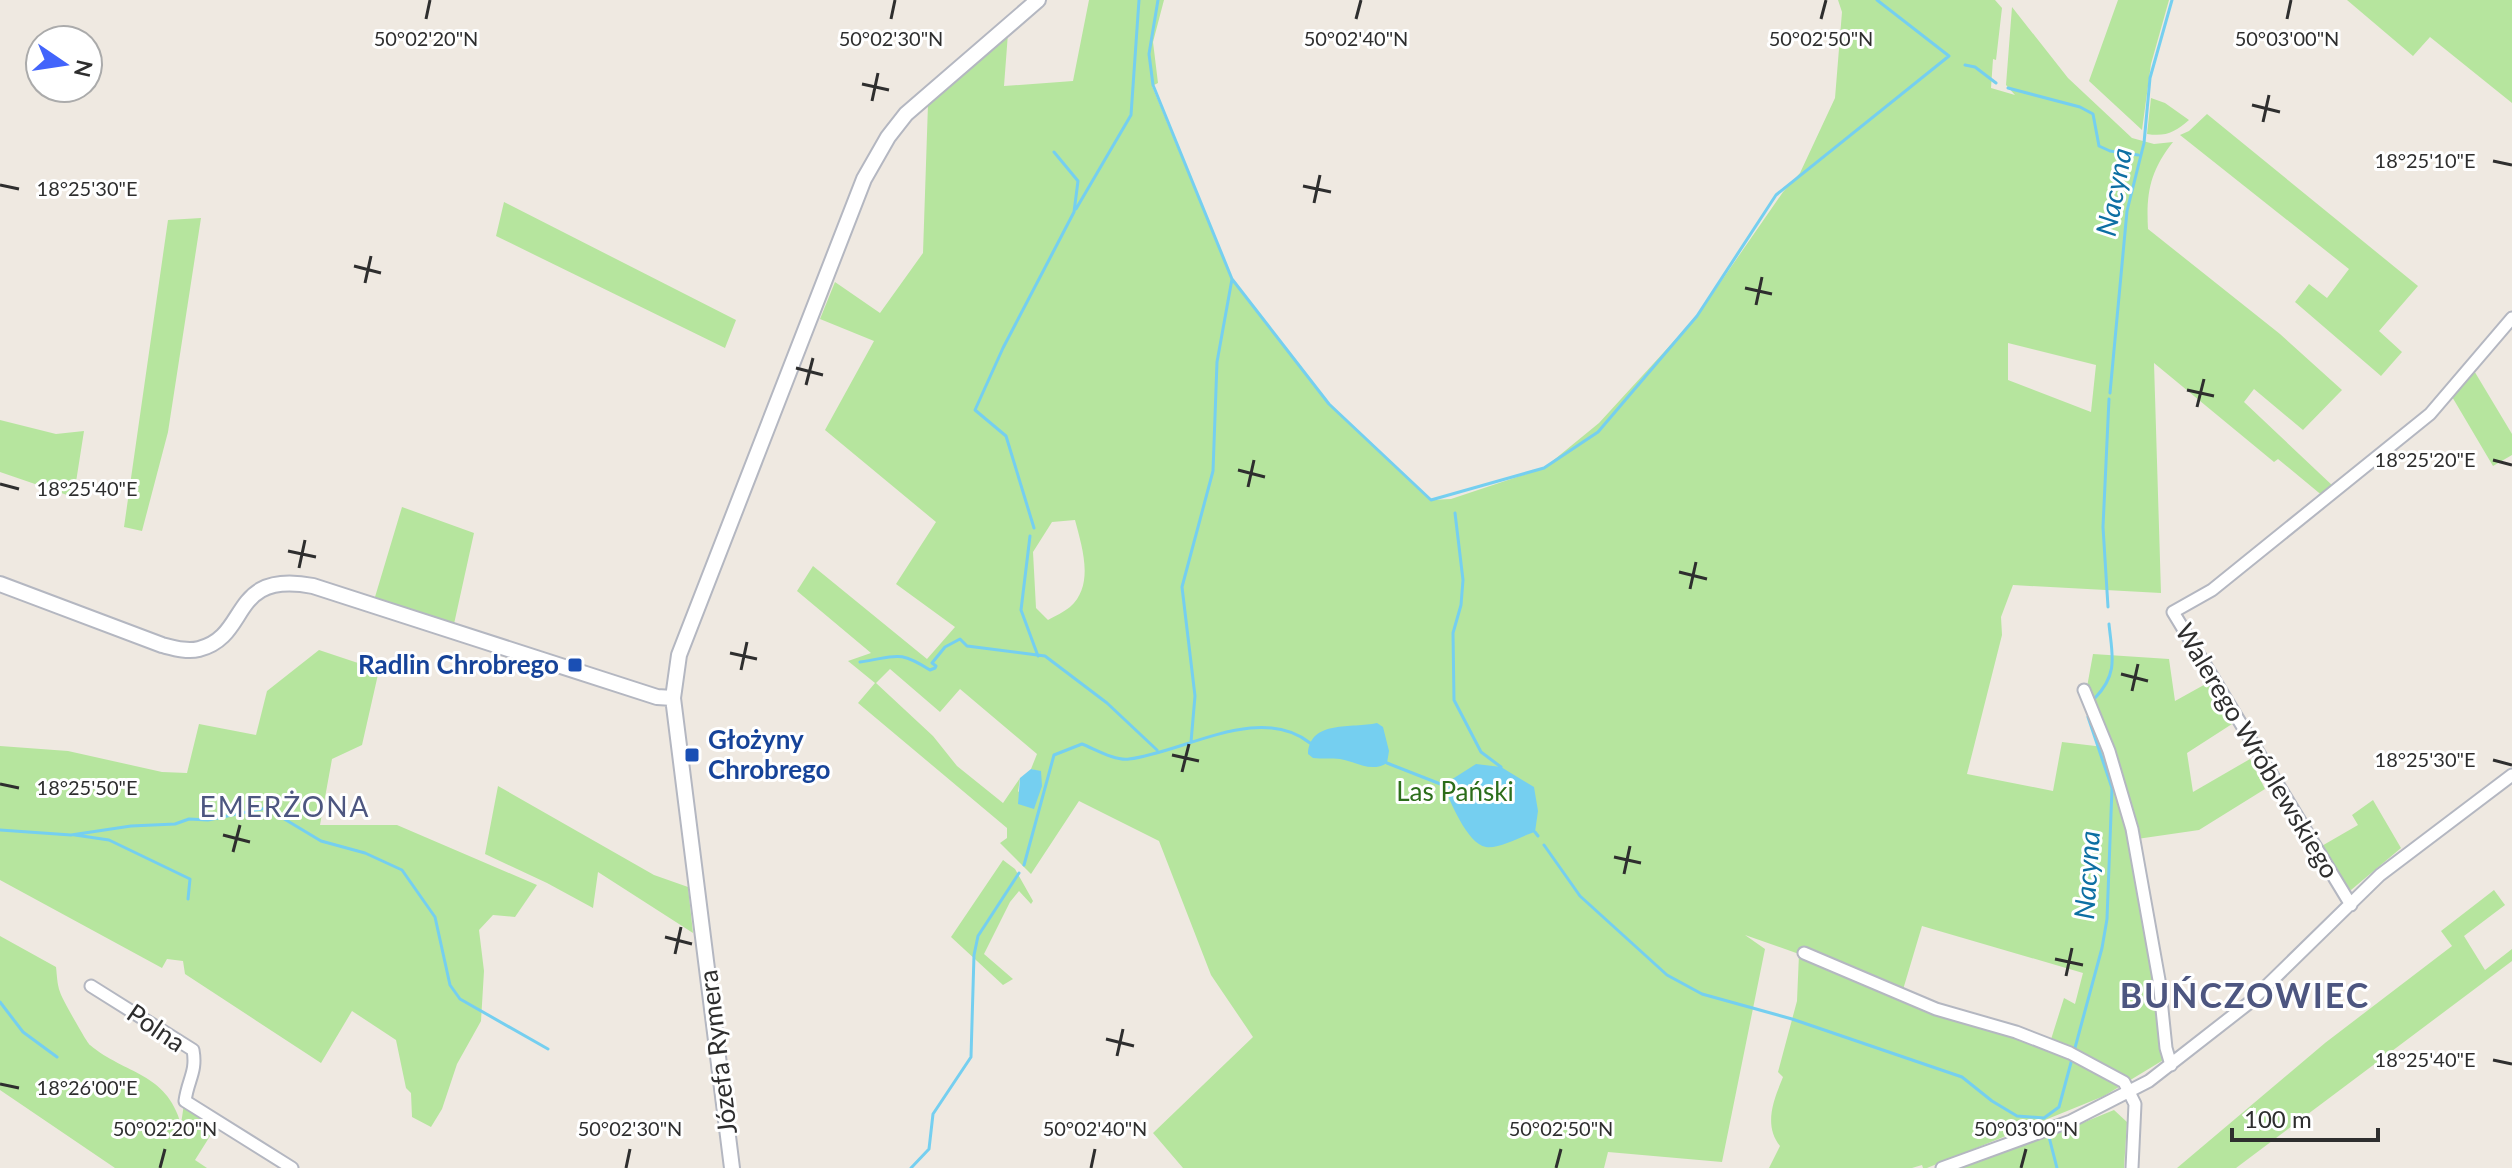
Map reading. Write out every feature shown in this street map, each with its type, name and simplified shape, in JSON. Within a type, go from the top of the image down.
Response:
[{"type":"street","name":"Józefa Rymera","points":[[732,1168],[673,698],[685,637],[870,168],[906,114],[1038,0]]},
{"type":"street","name":"Walerego Wróblewskiego","points":[[2351,905],[2173,612],[2212,590],[2430,414],[2512,318]]},
{"type":"street","points":[[0,584],[162,645],[184,650],[208,646],[226,631],[258,591],[273,584],[291,582],[313,586],[657,697],[673,698]]},
{"type":"street","points":[[2084,690],[2109,751],[2132,829],[2171,1065]]},
{"type":"street","points":[[1942,1168],[2055,1128],[2130,1092],[2171,1065],[2249,1003],[2380,875],[2512,775]]},
{"type":"street","points":[[1804,953],[1936,1009],[2016,1032],[2073,1054],[2124,1082],[2135,1111],[2132,1168]]},
{"type":"street","name":"Polna","points":[[91,986],[193,1050],[196,1068],[187,1086],[185,1101],[292,1168]]},
{"type":"green space","name":"Las Pański","points":[[1089,0],[1164,0],[1153,42],[1158,83],[1152,86],[1232,279],[1329,404],[1431,500],[1451,499],[1544,468],[1599,423],[1697,316],[1783,192],[1800,173],[1835,98],[1842,12],[1838,0],[1995,0],[2002,8],[1991,88],[2015,95],[2006,85],[2012,7],[2068,78],[2132,138],[2154,144],[2173,142],[2159,163],[2151,183],[2148,229],[2280,334],[2342,390],[2303,430],[2254,389],[2244,402],[2334,487],[2324,497],[2278,459],[2274,462],[2154,363],[2161,593],[2013,585],[2001,617],[2002,635],[1967,774],[2053,791],[2062,742],[2112,748],[2087,687],[2093,654],[2169,659],[2175,701],[2211,681],[2232,724],[2187,753],[2193,792],[2250,759],[2265,789],[2199,830],[2137,839],[2165,1059],[2104,1096],[1927,1168],[1922,1165],[1912,1168],[1769,1168],[1780,1146],[1771,1121],[1783,1077],[1778,1072],[1797,1001],[1799,954],[1745,935],[1765,949],[1722,1162],[1608,1152],[1604,1168],[1183,1168],[1153,1133],[1253,1037],[1211,975],[1159,841],[1079,801],[1031,874],[1000,843],[1007,838],[1007,828],[858,703],[875,683],[848,661],[871,653],[797,591],[813,566],[927,659],[955,627],[896,584],[936,522],[825,430],[874,341],[820,319],[835,282],[880,313],[923,253],[928,104],[1008,33],[1004,86],[1073,81]],"holes":[[[2008,343],[2096,365],[2091,412],[2008,380]],[[1075,520],[1083,554],[1084,577],[1078,598],[1068,609],[1048,620],[1036,608],[1033,552],[1052,522]],[[890,669],[940,712],[960,689],[1037,754],[1031,769],[1041,772],[1018,792],[1020,778],[1003,803],[957,766],[933,736],[876,683]],[[1922,926],[2083,973],[2075,1004],[2064,998],[2048,1049],[1902,993]]]},
{"type":"green space","points":[[2118,0],[2169,0],[2151,64],[2142,130],[2089,81]]},
{"type":"green space","points":[[2347,0],[2512,0],[2512,103],[2430,37],[2413,56]]},
{"type":"green space","points":[[2151,98],[2165,103],[2189,120],[2170,133],[2147,134]]},
{"type":"green space","points":[[2207,114],[2418,286],[2379,331],[2402,352],[2381,376],[2295,302],[2309,284],[2327,298],[2349,269],[2180,135]]},
{"type":"green space","points":[[504,202],[736,320],[725,348],[496,236]]},
{"type":"green space","points":[[201,218],[168,432],[142,531],[124,527],[168,220]]},
{"type":"green space","points":[[2473,369],[2512,434],[2512,455],[2493,466],[2451,395]]},
{"type":"green space","points":[[0,420],[56,434],[84,431],[76,482],[70,496],[0,472]]},
{"type":"green space","points":[[402,507],[474,533],[454,624],[377,602],[375,597]]},
{"type":"green space","points":[[319,650],[379,670],[362,745],[332,759],[320,825],[397,825],[537,885],[515,917],[493,915],[479,930],[484,971],[481,1021],[457,1064],[442,1109],[431,1127],[412,1117],[411,1093],[406,1088],[396,1040],[352,1011],[321,1063],[185,974],[183,961],[167,959],[162,968],[0,880],[0,746],[68,751],[162,772],[187,773],[199,724],[256,735],[267,691]]},
{"type":"green space","points":[[498,786],[654,875],[688,887],[693,933],[598,872],[593,908],[485,854]]},
{"type":"green space","points":[[2373,800],[2401,848],[2351,890],[2320,847],[2358,825],[2352,815]]},
{"type":"green space","points":[[1003,860],[1015,869],[1033,901],[1031,904],[1019,891],[1010,902],[984,954],[1013,979],[1003,985],[951,937]]},
{"type":"green space","points":[[2494,890],[2505,905],[2464,936],[2485,970],[2512,949],[2512,961],[2236,1168],[2177,1168],[2325,1043],[2452,946],[2441,931]]},
{"type":"green space","points":[[0,936],[56,967],[61,996],[90,1045],[155,1084],[166,1094],[181,1124],[184,1104],[217,1125],[195,1160],[207,1168],[115,1168],[0,1090]]},
{"type":"green space","points":[[2114,1110],[2127,1122],[2124,1168],[1946,1168],[2070,1128]]},
{"type":"water","points":[[1377,723],[1383,727],[1389,751],[1387,763],[1381,766],[1313,758],[1308,754],[1316,735],[1324,730]]},
{"type":"water","points":[[1476,764],[1501,767],[1534,787],[1538,811],[1535,832],[1492,847],[1479,844],[1472,838],[1443,785]]},
{"type":"water","points":[[1031,769],[1041,771],[1042,786],[1034,809],[1018,804],[1020,778]]},
{"type":"waterway","points":[[1076,209],[1131,115],[1139,0]]},
{"type":"waterway","points":[[1158,0],[1149,54],[1153,85],[1232,279],[1329,404],[1431,500],[1544,468],[1598,432],[1697,316],[1776,195],[1949,56],[1877,0]]},
{"type":"waterway","name":"Nacyna","points":[[2110,393],[2127,211],[2144,143],[2150,78],[2172,0]]},
{"type":"waterway","points":[[1965,65],[1975,67],[1996,83]]},
{"type":"waterway","points":[[2008,88],[2080,107],[2093,114],[2099,146],[2138,155]]},
{"type":"waterway","points":[[1034,528],[1006,436],[975,410],[1003,348],[1074,212],[1078,181],[1054,152]]},
{"type":"waterway","points":[[1191,742],[1195,696],[1182,587],[1213,471],[1217,362],[1232,279]]},
{"type":"waterway","name":"Nacyna","points":[[2108,607],[2103,527],[2109,399]]},
{"type":"waterway","points":[[1455,513],[1463,580],[1461,605],[1453,633],[1454,700],[1481,752],[1501,767]]},
{"type":"waterway","points":[[1030,536],[1021,610],[1038,656]]},
{"type":"waterway","name":"Nacyna","points":[[2095,698],[2111,672],[2109,624]]},
{"type":"waterway","points":[[860,662],[896,656],[910,659],[930,670],[935,668],[932,663],[945,647],[960,639],[967,646],[1045,656],[1107,703],[1157,750]]},
{"type":"waterway","name":"Nacyna","points":[[2044,1118],[2059,1107],[2107,919],[2112,788],[2088,717]]},
{"type":"waterway","points":[[1024,865],[1054,755],[1082,744],[1111,756],[1129,759],[1245,729],[1268,728],[1290,732],[1310,743]]},
{"type":"waterway","points":[[1387,763],[1443,785]]},
{"type":"waterway","points":[[0,830],[71,835],[131,826],[175,824],[189,819],[208,820],[266,808],[321,841],[365,853],[402,870],[435,917],[450,985],[460,999],[548,1049]]},
{"type":"waterway","points":[[1535,832],[1538,836]]},
{"type":"waterway","points":[[75,835],[109,840],[190,879],[188,899]]},
{"type":"waterway","points":[[1544,845],[1580,896],[1667,975],[1702,994],[1792,1019],[1962,1077],[2017,1116],[2044,1118]]},
{"type":"waterway","points":[[911,1168],[929,1149],[933,1114],[971,1057],[974,955],[978,936],[1019,873]]},
{"type":"waterway","points":[[0,1002],[23,1032],[57,1057]]},
{"type":"waterway","name":"Nacyna","points":[[2048,1133],[2057,1168]]},
{"type":"place","name":"Radlin Chrobrego","points":[[575,665]]},
{"type":"place","name":"Głożyny Chrobrego","points":[[692,755]]},
{"type":"district","name":"EMERŻONA","points":[[285,807]]},
{"type":"district","name":"BUŃCZOWIEC","points":[[2245,996]]}]
